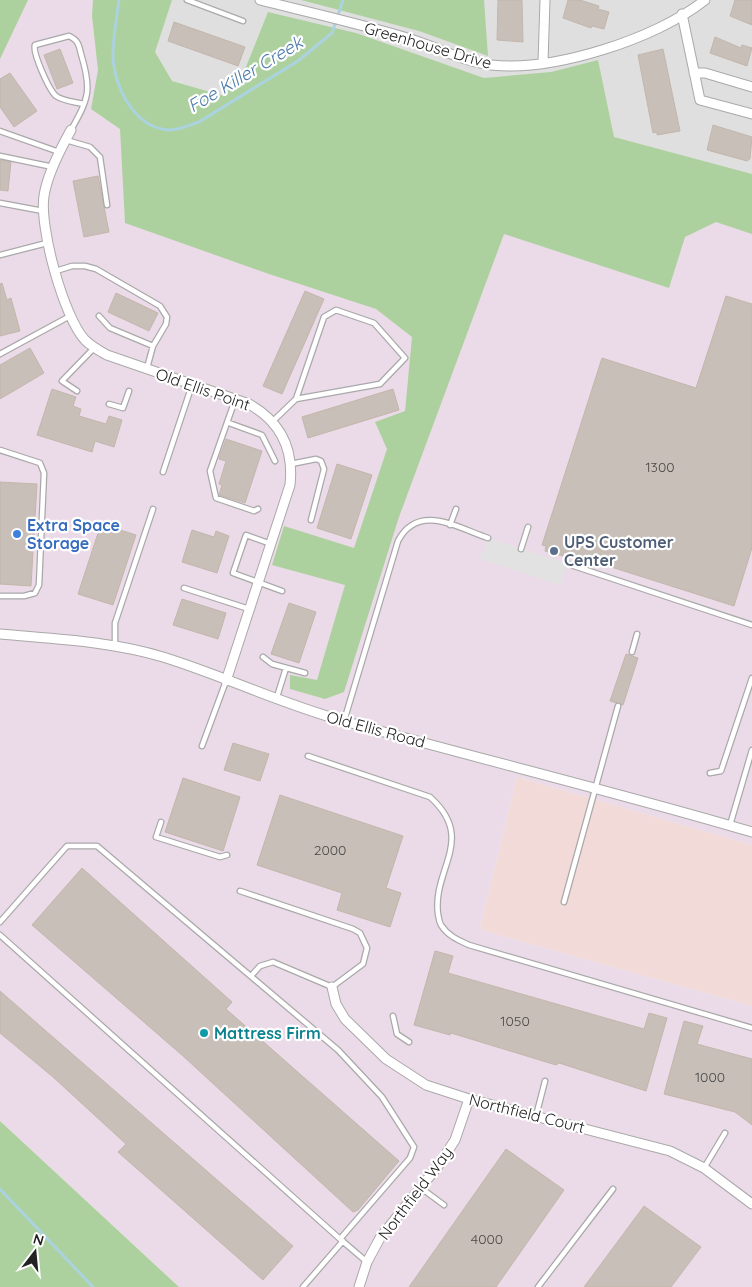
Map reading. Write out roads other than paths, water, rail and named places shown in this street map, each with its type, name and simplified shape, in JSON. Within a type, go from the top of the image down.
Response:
[{"type":"street","name":"Greenhouse Drive","points":[[260,0],[405,37],[472,61],[489,65],[521,65],[543,62],[613,48],[682,14],[705,0]]},
{"type":"street","points":[[543,62],[545,0]]},
{"type":"street","points":[[682,14],[700,100],[752,114]]},
{"type":"street","points":[[694,73],[705,74],[752,87]]},
{"type":"street","name":"Old Ellis Point","points":[[72,130],[59,152],[44,197],[44,212],[47,243],[70,316],[85,340],[94,348],[122,362],[236,399],[262,411],[273,421],[287,443],[291,464],[290,485],[226,681]]},
{"type":"street","name":"Old Ellis Road","points":[[0,634],[114,645],[162,657],[276,700],[344,722],[596,788],[752,832]]},
{"type":"street","name":"Northfield Court","points":[[332,987],[336,1004],[345,1019],[386,1059],[426,1085],[536,1116],[656,1146],[704,1168],[752,1204]]},
{"type":"street","name":"Northfield Way","points":[[359,1287],[367,1262],[384,1232],[438,1166],[455,1140],[469,1098]]},
{"type":"lane","points":[[187,0],[242,22]]},
{"type":"lane","points":[[72,130],[83,104],[88,91],[89,80],[78,42],[69,36],[63,36],[36,45],[34,54],[53,92],[62,99],[83,104]]},
{"type":"lane","points":[[0,131],[59,152]]},
{"type":"lane","points":[[66,140],[90,147],[100,157],[108,205]]},
{"type":"lane","points":[[0,156],[54,167]]},
{"type":"lane","points":[[0,203],[44,212]]},
{"type":"lane","points":[[0,254],[47,243]]},
{"type":"lane","points":[[56,271],[72,266],[85,266],[96,269],[160,306],[167,317],[166,324],[153,346],[146,370]]},
{"type":"lane","points":[[273,421],[296,400],[324,317],[336,310],[374,323],[405,358],[380,384],[296,400]]},
{"type":"lane","points":[[0,354],[70,316]]},
{"type":"lane","points":[[99,316],[110,328],[153,346]]},
{"type":"lane","points":[[77,391],[62,381],[94,348]]},
{"type":"lane","points":[[163,472],[192,385]]},
{"type":"lane","points":[[109,404],[123,408],[129,391]]},
{"type":"lane","points":[[236,399],[229,424],[224,429],[210,471],[216,498],[254,511],[258,510]]},
{"type":"lane","points":[[229,424],[262,435],[275,461]]},
{"type":"lane","points":[[0,450],[40,463],[44,473],[39,585],[35,593],[24,596],[0,596]]},
{"type":"lane","points":[[291,464],[316,460],[321,461],[324,469],[311,520]]},
{"type":"lane","points":[[114,645],[115,623],[153,509]]},
{"type":"lane","points":[[450,525],[456,509]]},
{"type":"lane","points":[[344,722],[398,541],[403,532],[408,526],[422,520],[450,525],[488,538]]},
{"type":"lane","points":[[521,549],[528,527]]},
{"type":"lane","points":[[271,544],[246,535],[233,573],[282,591]]},
{"type":"lane","points":[[568,564],[752,625]]},
{"type":"lane","points":[[184,588],[249,609]]},
{"type":"lane","points":[[632,652],[638,634]]},
{"type":"lane","points":[[263,657],[272,664],[305,673]]},
{"type":"lane","points":[[276,700],[286,668]]},
{"type":"lane","points":[[710,773],[721,771],[752,678]]},
{"type":"lane","points":[[202,746],[226,681]]},
{"type":"lane","points":[[564,902],[618,706]]},
{"type":"lane","points":[[730,826],[752,750]]},
{"type":"lane","points":[[308,756],[430,797],[444,809],[453,844],[437,903],[440,924],[452,937],[469,945],[752,1028]]},
{"type":"lane","points":[[161,822],[156,837],[220,857],[227,855]]},
{"type":"lane","points":[[0,922],[67,846],[98,846],[338,1050],[382,1097],[414,1147],[410,1158],[303,1287]]},
{"type":"lane","points":[[240,891],[353,929],[360,934],[367,948],[362,964],[332,987],[273,962],[260,966],[251,976]]},
{"type":"lane","points":[[0,935],[367,1262]]},
{"type":"lane","points":[[393,1016],[397,1034],[409,1042]]},
{"type":"lane","points":[[536,1116],[545,1081]]},
{"type":"lane","points":[[704,1168],[725,1133]]},
{"type":"lane","points":[[420,1187],[444,1205]]},
{"type":"lane","points":[[538,1287],[613,1189]]},
{"type":"waterway","name":"Foe Killer Creek","points":[[119,0],[113,54],[117,79],[128,103],[136,114],[157,128],[170,130],[199,122],[298,61],[332,33],[343,0]]},
{"type":"waterway","name":"Foe Killer Creek","points":[[0,1189],[93,1287]]},
{"type":"place","name":"Extra Space Storage","points":[[17,534]]},
{"type":"place","name":"UPS Customer Center","points":[[554,551]]},
{"type":"place","name":"Mattress Firm","points":[[204,1033]]}]
